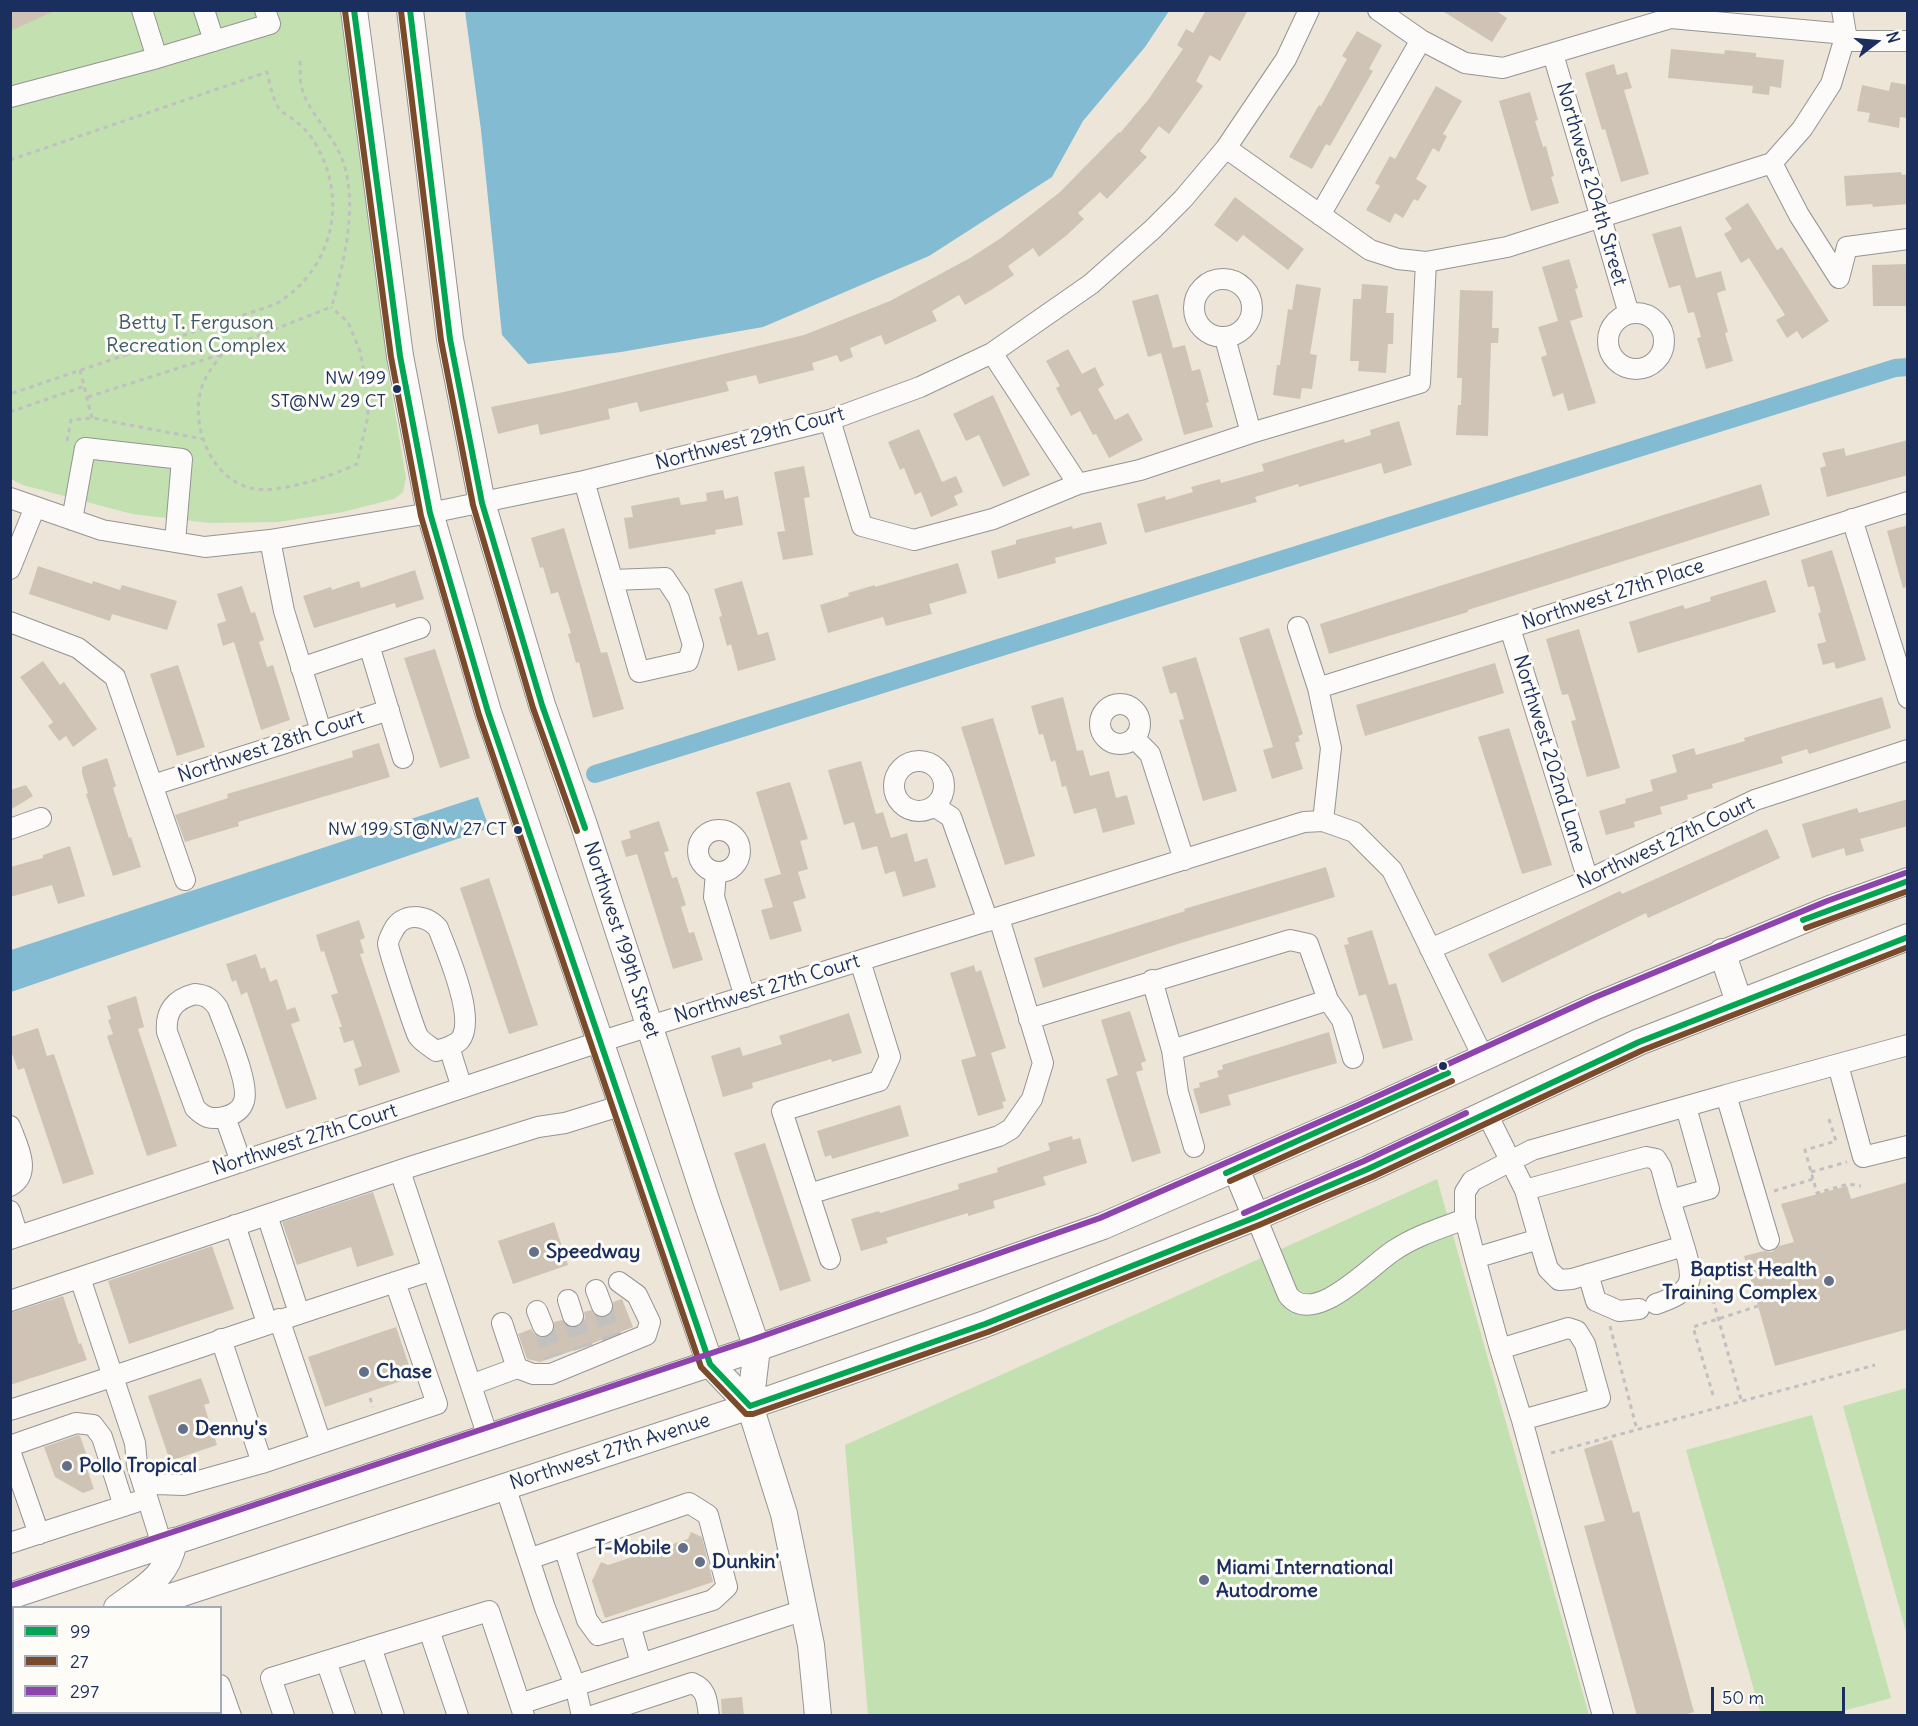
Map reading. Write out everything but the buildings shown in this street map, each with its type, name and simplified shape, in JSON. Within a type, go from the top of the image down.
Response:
[{"type":"main road","name":"Northwest 199th Street","points":[[354,10],[400,356],[430,513],[488,712],[710,1364],[750,1406]]},
{"type":"main road","name":"Northwest 199th Street","points":[[410,10],[450,339],[482,503],[542,705],[757,1348],[750,1406],[784,1514],[811,1645],[818,1716]]},
{"type":"main road","points":[[10,1596],[710,1364],[1103,1226],[1722,952],[1908,881]]},
{"type":"main road","name":"Northwest 27th Avenue","points":[[149,1606],[192,1599],[505,1486],[750,1406],[985,1324],[1256,1217],[1368,1169],[1639,1042],[1908,937]]},
{"type":"main road","points":[[1722,952],[1739,1002]]},
{"type":"main road","points":[[1236,1169],[1256,1217]]},
{"type":"main road","points":[[120,1606],[159,1576],[171,1558],[168,1543]]},
{"type":"street","points":[[142,10],[157,58]]},
{"type":"street","points":[[204,10],[214,41]]},
{"type":"street","points":[[10,97],[157,58],[270,24],[265,10]]},
{"type":"street","name":"Northwest 29th Court","points":[[10,498],[102,530],[205,547],[270,540],[430,513],[584,481],[830,420],[920,387],[992,353],[1091,284],[1153,229],[1183,199],[1226,148],[1286,59],[1309,10]]},
{"type":"street","points":[[1378,10],[1421,40],[1465,63],[1503,68],[1671,18],[1846,34]]},
{"type":"street","points":[[1842,10],[1846,34],[1850,41],[1908,41]]},
{"type":"street","points":[[1226,148],[1370,250],[1398,259],[1426,262],[1507,248],[1772,163],[1803,129],[1831,84],[1846,34]]},
{"type":"street","points":[[1320,215],[1421,40]]},
{"type":"street","name":"Northwest 204th Street","points":[[1553,54],[1629,314]]},
{"type":"street","points":[[1772,163],[1799,215],[1839,278],[1847,247],[1908,239]]},
{"type":"street","points":[[830,420],[862,526],[914,540],[993,519],[1078,484],[1140,470],[1420,383],[1426,262]]},
{"type":"street","points":[[1225,338],[1251,434]]},
{"type":"street","points":[[992,353],[1078,484]]},
{"type":"street","points":[[72,520],[86,448],[182,459],[175,542]]},
{"type":"street","points":[[584,481],[639,672],[688,662],[693,645],[679,599],[665,578],[613,580]]},
{"type":"street","name":"Northwest 27th Place","points":[[1318,688],[1908,502]]},
{"type":"street","points":[[10,569],[35,507]]},
{"type":"street","points":[[1851,519],[1908,698]]},
{"type":"street","points":[[270,540],[284,611],[321,731]]},
{"type":"street","points":[[10,622],[78,648],[115,677],[185,880]]},
{"type":"street","points":[[1299,627],[1318,688],[1331,748],[1323,821],[1354,832],[1392,870],[1483,1057]]},
{"type":"street","points":[[301,668],[420,628]]},
{"type":"street","name":"Northwest 202nd Lane","points":[[1510,628],[1588,880]]},
{"type":"street","points":[[369,645],[404,759]]},
{"type":"street","name":"Northwest 28th Court","points":[[153,785],[388,710]]},
{"type":"street","points":[[1135,739],[1150,754],[1184,860]]},
{"type":"street","name":"Northwest 27th Court","points":[[1431,949],[1588,880],[1755,800],[1908,750]]},
{"type":"street","points":[[809,1194],[999,1136],[1011,1129],[1032,1099],[1043,1063],[1029,1018],[994,919],[951,817],[934,806]]},
{"type":"street","points":[[10,829],[41,818]]},
{"type":"street","name":"Northwest 27th Court","points":[[14,1237],[599,1042],[1304,822],[1323,821]]},
{"type":"street","points":[[716,872],[714,897],[745,997]]},
{"type":"street","points":[[414,916],[432,921],[438,928],[465,1008],[467,1020],[465,1030],[460,1041],[449,1047],[436,1051],[418,1036],[388,945],[396,925],[414,916]]},
{"type":"street","points":[[1029,1018],[1290,940],[1308,944],[1328,1000],[1342,1020],[1353,1058]]},
{"type":"street","points":[[830,1259],[782,1111],[879,1082],[890,1056],[860,961]]},
{"type":"street","points":[[1152,980],[1172,1050],[1178,1092],[1194,1147]]},
{"type":"street","points":[[203,995],[213,1000],[218,1008],[244,1083],[245,1099],[242,1107],[238,1112],[225,1117],[211,1119],[204,1117],[195,1108],[167,1032],[166,1020],[170,1009],[186,997],[203,995]]},
{"type":"street","points":[[1172,1050],[1328,1000]]},
{"type":"street","points":[[1603,1716],[1475,1258],[1466,1219],[1465,1192],[1472,1181],[1532,1150],[1908,1045]]},
{"type":"street","points":[[449,1047],[462,1088]]},
{"type":"street","points":[[1838,1065],[1863,1157],[1908,1146]]},
{"type":"street","points":[[1726,1095],[1768,1240]]},
{"type":"street","points":[[10,1301],[400,1171],[538,1127],[565,1123],[622,1105]]},
{"type":"street","points":[[1670,1200],[1709,1189],[1686,1107]]},
{"type":"street","points":[[1487,1114],[1525,1190],[1548,1269],[1559,1280],[1572,1279],[1684,1246]]},
{"type":"street","points":[[225,1117],[241,1162]]},
{"type":"street","points":[[10,1126],[23,1167],[18,1181],[10,1186]]},
{"type":"street","points":[[1525,1190],[1646,1157],[1656,1160],[1661,1167],[1692,1273],[1688,1286],[1675,1298],[1619,1311],[1596,1301],[1587,1274]]},
{"type":"street","points":[[400,1171],[488,1437]]},
{"type":"street","points":[[10,1211],[14,1237]]},
{"type":"street","points":[[267,1215],[299,1313]]},
{"type":"street","points":[[1256,1217],[1288,1295],[1300,1305],[1311,1305],[1331,1298],[1398,1248],[1418,1237],[1466,1219]]},
{"type":"street","points":[[235,1225],[321,1443]]},
{"type":"street","points":[[1475,1258],[1539,1239]]},
{"type":"street","points":[[10,1410],[273,1321],[433,1270]]},
{"type":"street","points":[[80,1278],[135,1443],[148,1463],[151,1492],[168,1543]]},
{"type":"street","points":[[10,1543],[124,1506],[151,1492],[262,1463],[437,1404],[395,1282]]},
{"type":"street","points":[[471,1385],[517,1368],[533,1374],[551,1374],[556,1364],[613,1343],[646,1335],[650,1322],[637,1295],[619,1282]]},
{"type":"street","points":[[502,1323],[517,1368]]},
{"type":"street","points":[[1500,1349],[1568,1328],[1577,1331],[1585,1344],[1600,1398],[1522,1420]]},
{"type":"street","points":[[221,1339],[262,1463]]},
{"type":"street","points":[[10,1446],[76,1423],[93,1425],[102,1437],[124,1506]]},
{"type":"street","points":[[10,1450],[15,1477],[39,1534]]},
{"type":"street","points":[[505,1486],[575,1685],[582,1716]]},
{"type":"street","points":[[529,1559],[689,1503],[708,1515],[727,1587],[713,1600],[598,1635],[587,1620],[564,1547]]},
{"type":"street","points":[[284,1716],[271,1678],[489,1611],[522,1710],[575,1685],[804,1610]]},
{"type":"street","points":[[630,1625],[641,1664]]},
{"type":"street","points":[[429,1630],[458,1716]]},
{"type":"street","points":[[370,1647],[394,1716]]},
{"type":"street","points":[[326,1661],[345,1716]]},
{"type":"street","points":[[592,1716],[643,1707],[692,1683],[699,1686],[707,1696],[709,1716]]},
{"type":"street","points":[[222,1691],[231,1716]]},
{"type":"path","points":[[300,61],[301,86],[308,104],[340,154],[348,181],[350,208],[341,269],[332,307]]},
{"type":"path","points":[[10,160],[267,72],[278,108],[299,123],[308,133],[327,168],[334,201],[329,237],[314,269],[287,297],[262,310],[10,394]]},
{"type":"path","points":[[88,397],[222,354],[245,341],[332,307]]},
{"type":"path","points":[[222,354],[209,371],[200,392],[198,410],[199,428],[215,463],[229,477],[250,488],[278,489],[334,475],[357,464],[368,416],[367,389],[360,351],[348,322],[332,307]]},
{"type":"path","points":[[80,370],[93,418]]},
{"type":"path","points":[[10,412],[85,386]]},
{"type":"path","points":[[71,420],[93,418],[204,439]]},
{"type":"path","points":[[1829,1119],[1836,1141],[1805,1150],[1817,1193],[1848,1184],[1861,1186]]},
{"type":"path","points":[[1811,1172],[1863,1157]]},
{"type":"path","points":[[1773,1192],[1813,1179]]},
{"type":"path","points":[[1707,1279],[1742,1402]]},
{"type":"path","points":[[1713,1395],[1693,1326],[1758,1306]]},
{"type":"path","points":[[1609,1324],[1637,1430]]},
{"type":"path","points":[[1551,1453],[1875,1365]]},
{"type":"green space","name":"Betty T. Ferguson Recreation Complex","points":[[11,11],[342,11],[388,371],[406,478],[403,492],[394,499],[343,512],[278,522],[210,523],[132,514],[23,485],[11,479]]},
{"type":"green space","name":"Miami International Autodrome","points":[[1437,1179],[1589,1715],[868,1715],[845,1445]]},
{"type":"green space","points":[[1908,1388],[1907,1635],[1843,1406]]},
{"type":"green space","points":[[1812,1415],[1891,1698],[1828,1715],[1761,1715],[1686,1450]]},
{"type":"water","points":[[465,10],[1169,11],[1145,47],[1083,121],[1052,177],[929,256],[763,327],[621,352],[528,364],[502,335],[481,130]]},
{"type":"water","points":[[478,797],[489,828],[11,992],[11,950]]},
{"type":"waterway","points":[[595,774],[1895,368],[1908,367]]},
{"type":"tunnel","points":[[602,1306],[612,1338]]},
{"type":"tunnel","points":[[573,1316],[583,1348]]},
{"type":"tunnel","points":[[543,1326],[554,1357]]},
{"type":"transit line","name":"99","points":[[354,10],[400,356],[430,513],[488,712],[710,1364],[750,1406],[985,1324],[1256,1217],[1368,1169],[1639,1042],[1908,937]]},
{"type":"transit line","name":"99","points":[[410,10],[450,339],[482,503],[542,705],[585,828]]},
{"type":"transit line","name":"27","points":[[345,11],[391,357],[421,516],[479,715],[701,1367],[746,1414],[753,1414],[988,1332],[1259,1225],[1372,1177],[1643,1050],[1908,947]]},
{"type":"transit line","name":"27","points":[[401,11],[441,340],[473,505],[533,708],[577,831]]},
{"type":"transit line","name":"297","points":[[10,1586],[754,1339],[1100,1218],[1358,1105],[1593,998],[1827,901],[1905,873]]},
{"type":"transit line","name":"99","points":[[1803,920],[1908,881]]},
{"type":"transit line","name":"27","points":[[1806,928],[1908,891]]},
{"type":"transit line","name":"99","points":[[1226,1173],[1448,1073]]},
{"type":"transit line","name":"27","points":[[1230,1181],[1452,1081]]},
{"type":"transit line","name":"297","points":[[1244,1213],[1364,1161],[1466,1113]]},
{"type":"place","name":"NW 199 ST@NW 29 CT","points":[[397,389]]},
{"type":"place","name":"NW 199 ST@NW 27 CT","points":[[518,830]]},
{"type":"place","name":"Speedway","points":[[534,1252]]},
{"type":"place","name":"Baptist Health Training Complex","points":[[1829,1281]]},
{"type":"place","name":"Chase","points":[[364,1372]]},
{"type":"place","name":"Denny's","points":[[183,1429]]},
{"type":"place","name":"Pollo Tropical","points":[[67,1466]]},
{"type":"place","name":"T-Mobile","points":[[683,1548]]},
{"type":"place","name":"Dunkin'","points":[[700,1562]]},
{"type":"place","name":"Miami International Autodrome","points":[[1204,1580]]}]
